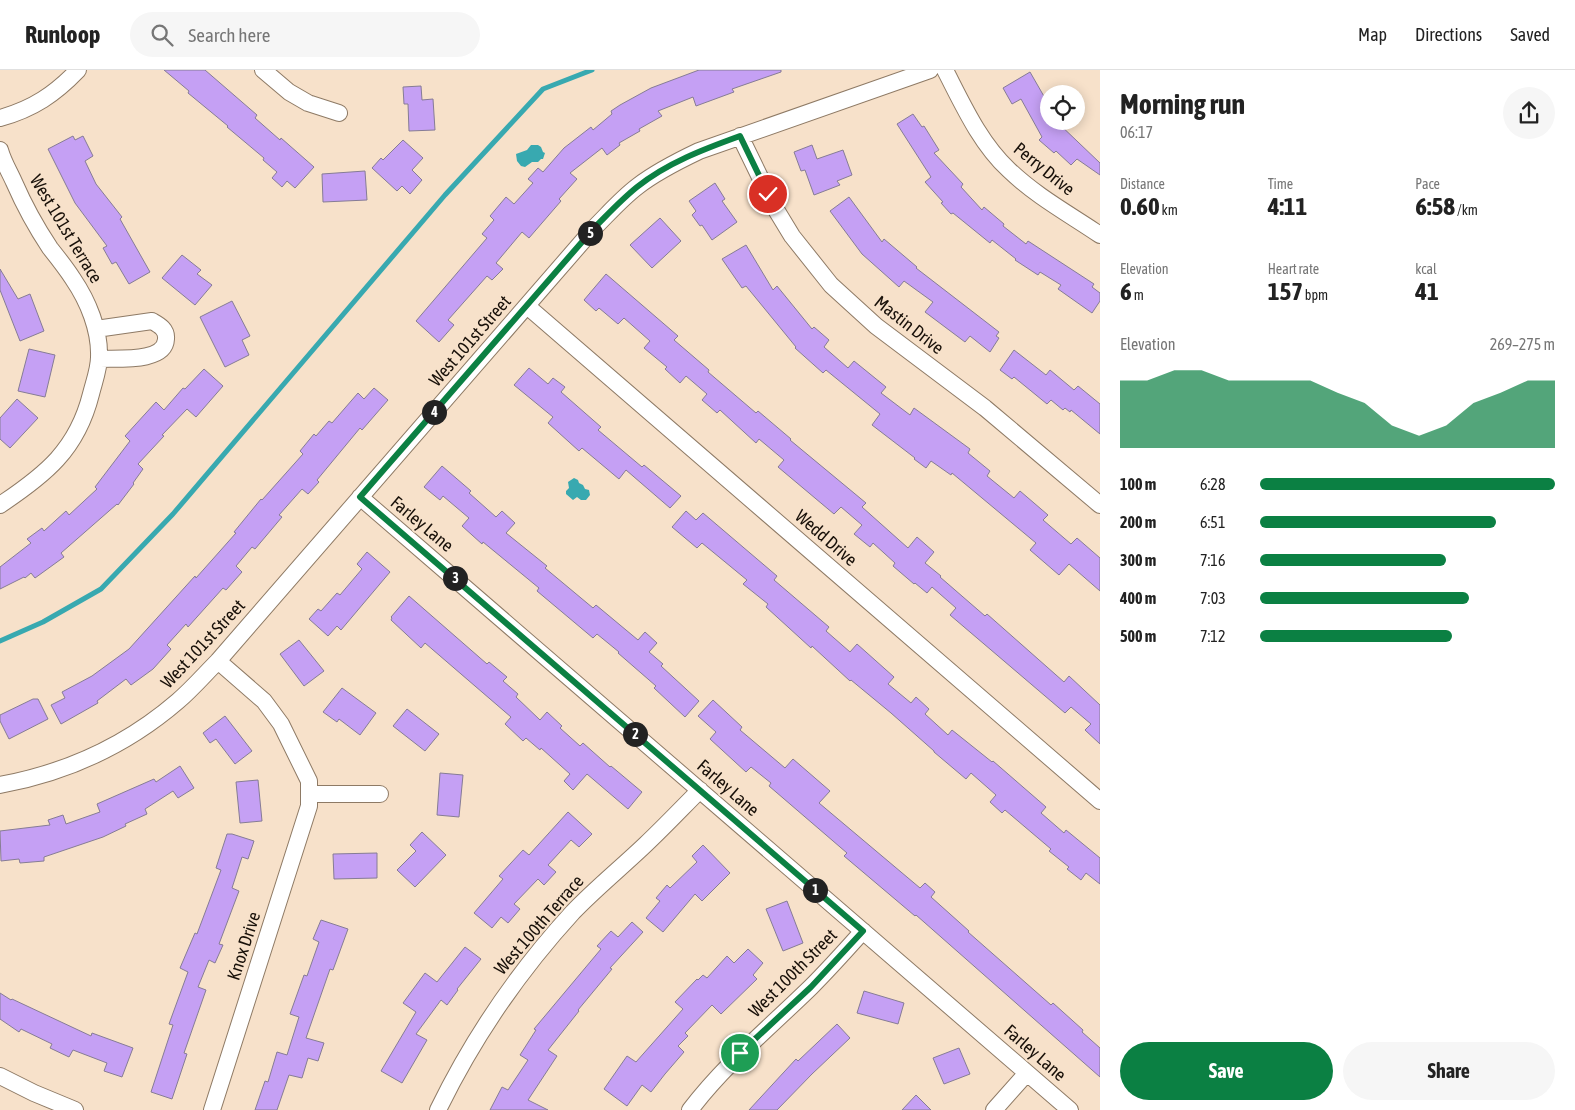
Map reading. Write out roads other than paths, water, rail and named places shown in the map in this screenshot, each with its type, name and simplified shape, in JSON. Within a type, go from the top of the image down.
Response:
[{"type":"street","points":[[0,118],[20,112],[42,100],[78,70]]},
{"type":"street","points":[[263,70],[289,92],[308,103],[339,113]]},
{"type":"street","name":"West 101st Street","points":[[0,784],[25,780],[66,767],[104,751],[146,726],[178,701],[218,661],[595,227],[638,186],[673,164],[699,151],[930,70]]},
{"type":"street","name":"Perry Drive","points":[[945,70],[972,121],[993,153],[1009,170],[1051,203],[1100,235]]},
{"type":"street","name":"Mastin Drive","points":[[740,136],[775,208],[792,236],[831,285],[876,326],[985,408],[1100,505]]},
{"type":"street","name":"West 101st Terrace","points":[[0,150],[28,213],[50,248],[74,280],[91,314],[96,329],[100,359],[85,412],[71,442],[51,467],[31,485],[0,505]]},
{"type":"street","name":"Wedd Drive","points":[[527,306],[1100,801]]},
{"type":"street","points":[[96,329],[152,321],[160,325],[165,332],[166,340],[158,354],[144,358],[100,359]]},
{"type":"street","name":"Farley Lane","points":[[360,497],[1070,1110]]},
{"type":"street","name":"Knox Drive","points":[[212,1110],[309,806],[309,782],[281,724],[264,701],[218,661]]},
{"type":"street","name":"West 100th Terrace","points":[[438,1110],[505,996],[538,953],[598,887],[645,845],[700,790]]},
{"type":"street","points":[[309,794],[380,794]]},
{"type":"street","name":"West 100th Street","points":[[690,1110],[707,1088],[740,1053],[811,987],[863,931]]},
{"type":"street","points":[[994,1110],[1027,1073]]},
{"type":"street","points":[[0,1076],[75,1110]]},
{"type":"water","points":[[531,145],[541,147],[545,153],[543,159],[538,162],[532,162],[525,167],[521,166],[517,161],[516,154],[527,150]]},
{"type":"water","points":[[574,478],[585,489],[589,490],[590,495],[586,500],[581,500],[577,497],[573,500],[566,494],[569,488],[568,482]]},
{"type":"waterway","points":[[0,641],[43,622],[101,589],[173,514],[445,195],[543,89],[592,70]]}]
